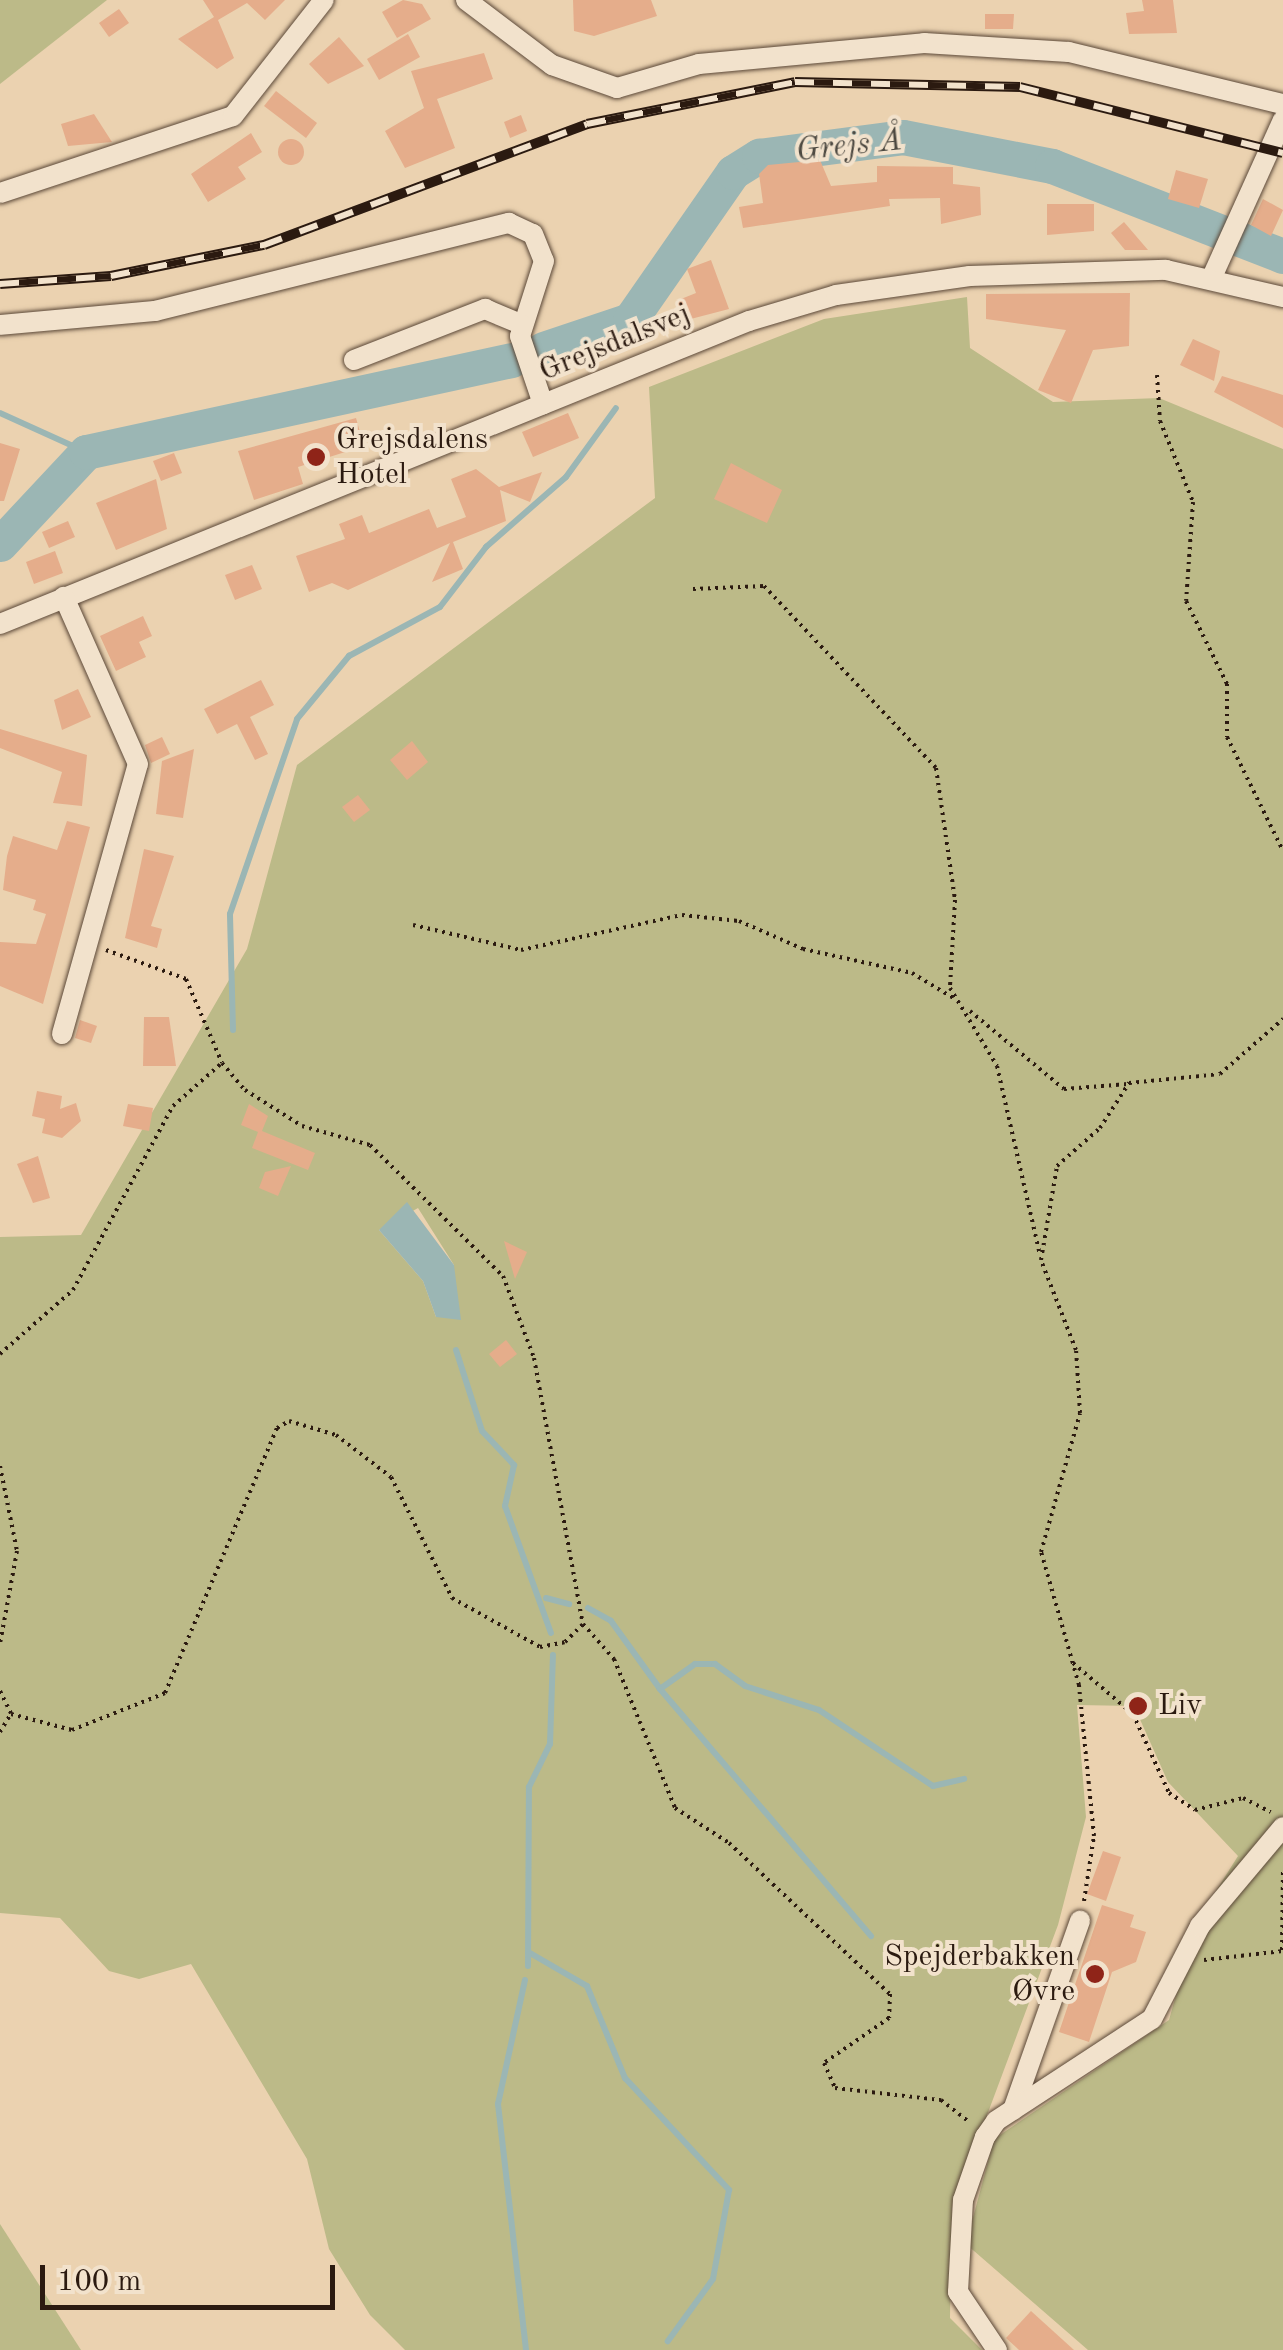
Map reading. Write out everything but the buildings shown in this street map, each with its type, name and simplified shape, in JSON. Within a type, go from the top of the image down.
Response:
[{"type":"street","points":[[0,193],[233,116],[324,0]]},
{"type":"street","points":[[466,0],[552,65],[617,88],[699,64],[924,43],[1069,52],[1283,104]]},
{"type":"street","points":[[1212,276],[1283,120]]},
{"type":"street","points":[[0,324],[155,311],[509,223],[533,234],[544,261],[522,326],[543,404]]},
{"type":"street","name":"Grejsdalsvej","points":[[0,624],[749,321],[904,282],[1166,270],[1212,276],[1283,297]]},
{"type":"street","points":[[354,360],[485,310],[522,326]]},
{"type":"street","points":[[62,1034],[92,946],[138,764],[64,597]]},
{"type":"street","points":[[997,2350],[958,2292],[963,2200],[985,2137],[1013,2110],[1152,2019],[1200,1926],[1283,1824]]},
{"type":"street","points":[[1013,2110],[1080,1921]]},
{"type":"path","points":[[1157,375],[1160,421],[1193,502],[1186,600],[1227,684],[1227,737],[1283,851]]},
{"type":"path","points":[[694,590],[764,586],[936,768],[955,900],[947,970],[960,1002],[997,1066],[1040,1260],[1076,1350],[1080,1413],[1041,1552],[1074,1662],[1094,1836],[1080,1921]]},
{"type":"path","points":[[413,925],[521,950],[682,916],[738,920],[803,948],[912,973],[960,1002],[1064,1088],[1220,1074],[1283,1020]]},
{"type":"path","points":[[92,946],[186,979],[222,1063],[245,1090],[302,1126],[370,1145],[472,1237],[522,1312],[583,1624],[614,1659],[675,1808],[729,1843],[890,1994],[890,2018],[824,2063],[827,2079],[852,2095],[940,2100],[985,2137]]},
{"type":"path","points":[[0,1354],[72,1290],[173,1106],[222,1063]]},
{"type":"path","points":[[1040,1260],[1056,1166],[1100,1128],[1129,1084]]},
{"type":"path","points":[[11,1714],[72,1730],[165,1693],[277,1428],[289,1421],[336,1435],[391,1477],[452,1598],[540,1647],[565,1642],[583,1624]]},
{"type":"path","points":[[0,1466],[17,1551],[0,1644]]},
{"type":"path","points":[[1074,1662],[1128,1707],[1158,1776],[1190,1809],[1243,1798],[1283,1824]]},
{"type":"path","points":[[0,1690],[11,1714]]},
{"type":"path","points":[[0,1732],[11,1714]]},
{"type":"path","points":[[1194,1961],[1283,1950],[1283,1870]]},
{"type":"shaded area","points":[[0,0],[107,0],[0,84]]},
{"type":"shaded area","points":[[967,297],[970,348],[1053,402],[1159,398],[1283,449],[1283,2350],[1088,2350],[966,2244],[994,2139],[1169,2020],[1197,1921],[1238,1856],[1168,1782],[1134,1706],[1077,1705],[1086,1817],[1058,1925],[952,2209],[950,2318],[982,2350],[405,2350],[370,2315],[329,2249],[307,2159],[191,1964],[139,1979],[109,1971],[60,1918],[0,1913],[0,1237],[81,1235],[247,949],[297,765],[655,498],[649,387],[824,319]],"holes":[[[418,1208],[454,1265],[436,1317],[423,1281],[379,1230]]]},
{"type":"shaded area","points":[[0,2224],[81,2350],[0,2350]]},
{"type":"water","points":[[407,1202],[454,1265],[461,1320],[436,1317],[423,1281],[379,1230]]},
{"type":"waterway","name":"Grejs Å","points":[[543,349],[630,320],[733,172],[759,156],[903,137],[1052,166],[1283,256]]},
{"type":"waterway","name":"Grejs Å","points":[[0,544],[86,452],[511,360]]},
{"type":"waterway","points":[[233,1030],[230,914],[297,719],[349,656],[440,607],[486,547],[566,477],[616,408]]},
{"type":"waterway","points":[[0,413],[86,452]]},
{"type":"waterway","points":[[456,1350],[482,1431],[514,1465],[505,1506],[551,1633]]},
{"type":"waterway","points":[[546,1598],[569,1604]]},
{"type":"waterway","points":[[588,1608],[611,1621],[660,1689],[695,1664],[715,1664],[745,1686],[819,1710],[933,1786],[964,1779]]},
{"type":"waterway","points":[[528,1966],[529,1787],[550,1744],[553,1655]]},
{"type":"waterway","points":[[660,1689],[871,1936]]},
{"type":"waterway","points":[[530,1953],[587,1986],[625,2078],[729,2190],[713,2279],[668,2341]]},
{"type":"waterway","points":[[525,1980],[498,2104],[526,2350]]},
{"type":"railway","points":[[0,284],[111,276],[264,245],[587,124],[795,82],[1020,87],[1283,153]]},
{"type":"place","name":"Grejsdalens Hotel","points":[[316,457]]},
{"type":"place","name":"Liv","points":[[1138,1706]]},
{"type":"place","name":"Spejderbakken Øvre","points":[[1095,1974]]}]
